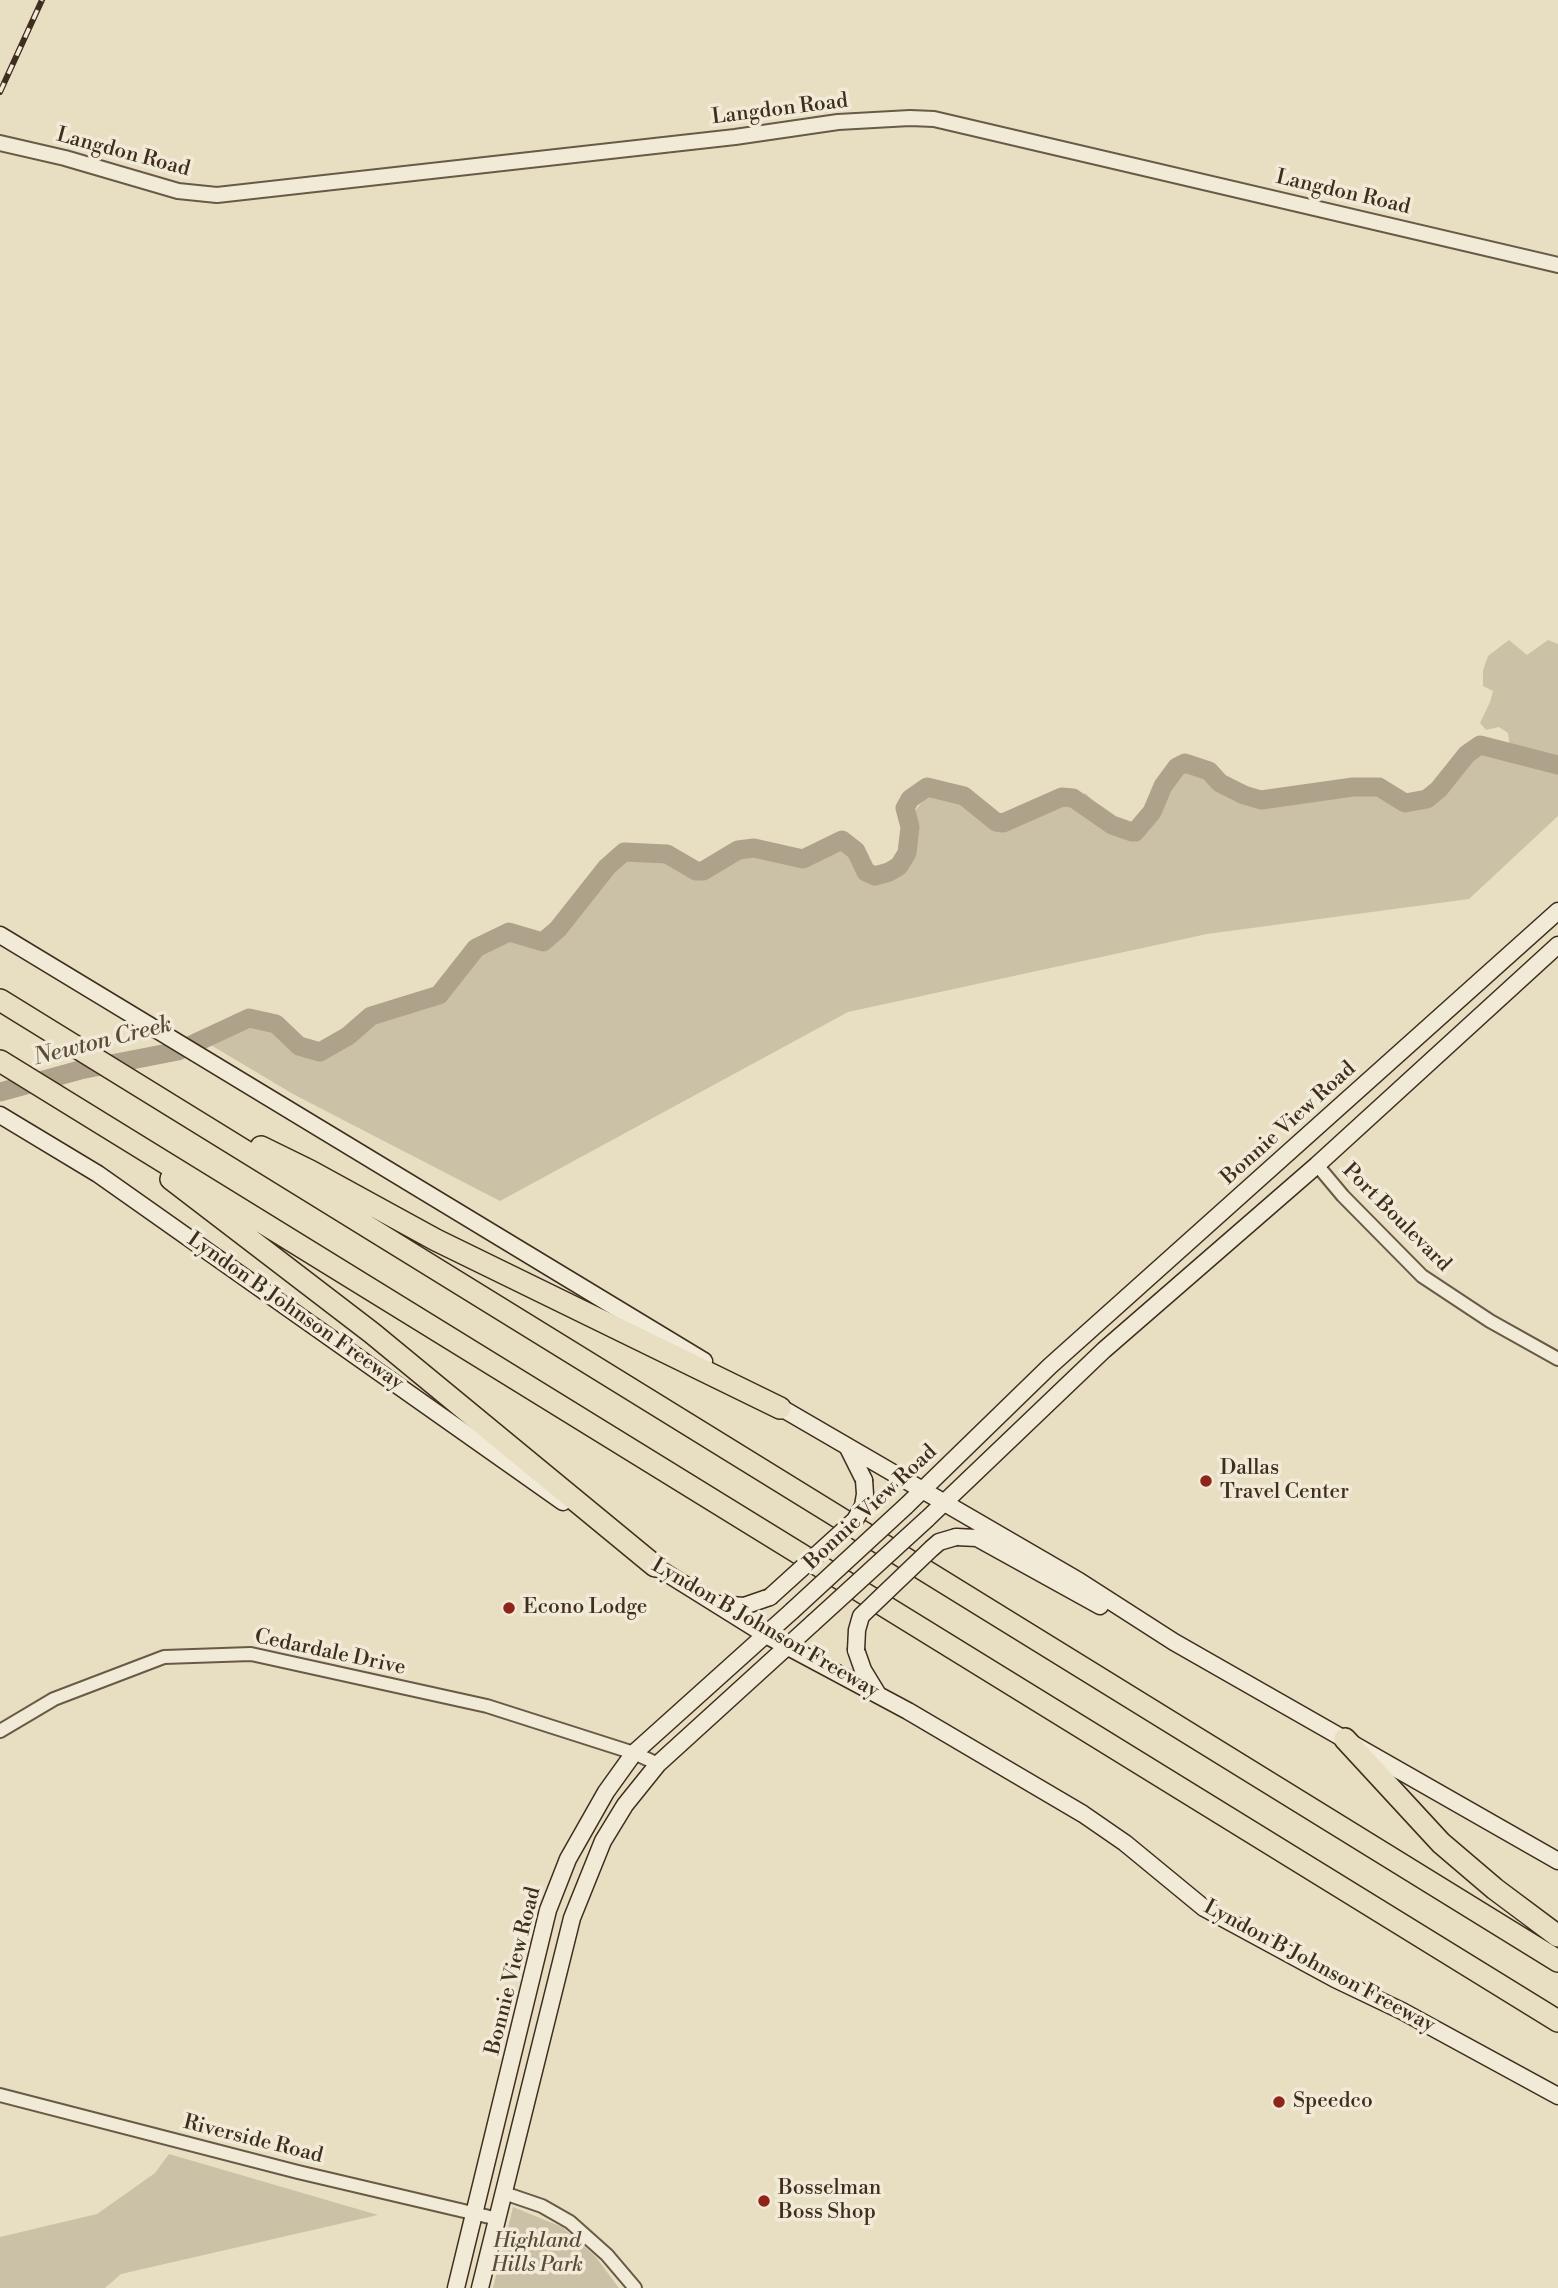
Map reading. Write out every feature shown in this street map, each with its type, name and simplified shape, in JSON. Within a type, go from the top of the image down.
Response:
[{"type":"highway","points":[[0,1000],[1558,1961]]},
{"type":"highway","points":[[0,1061],[1558,2021]]},
{"type":"highway","points":[[146,1091],[310,1171],[436,1240],[780,1408]]},
{"type":"highway","points":[[81,1110],[372,1333],[655,1566]]},
{"type":"highway","points":[[1345,1739],[1441,1843],[1495,1889],[1558,1936]]},
{"type":"main road","name":"Bonnie View Road","points":[[456,2288],[548,1910],[568,1858],[587,1823],[634,1753],[906,1506],[1050,1366],[1558,911]]},
{"type":"main road","points":[[0,935],[780,1408],[1079,1581],[1174,1642],[1558,1860]]},
{"type":"main road","name":"Bonnie View Road","points":[[480,2288],[570,1926],[583,1885],[607,1834],[625,1805],[658,1764],[945,1503],[1067,1384],[1317,1165],[1558,944]]},
{"type":"main road","name":"Lyndon B Johnson Freeway","points":[[0,1115],[98,1174],[655,1566],[764,1633],[878,1695],[1083,1814],[1125,1843],[1204,1908],[1234,1926],[1402,2011],[1558,2096]]},
{"type":"main road","points":[[1298,1144],[1317,1165]]},
{"type":"main road","points":[[1050,1366],[1067,1384]]},
{"type":"main road","points":[[716,1604],[744,1606],[770,1597],[855,1520],[863,1506],[864,1480],[847,1446]]},
{"type":"main road","points":[[878,1695],[863,1670],[856,1650],[861,1616],[930,1549],[939,1542],[956,1537],[976,1538],[1099,1606],[1174,1642]]},
{"type":"main road","points":[[548,1910],[570,1926]]},
{"type":"street","name":"Langdon Road","points":[[0,144],[178,191],[217,195],[735,137],[838,122],[934,119],[1558,265]]},
{"type":"street","name":"Port Boulevard","points":[[1317,1165],[1343,1196],[1422,1276],[1485,1318],[1558,1359]]},
{"type":"street","name":"Cedardale Drive","points":[[0,1731],[54,1699],[164,1657],[251,1654],[487,1706],[634,1753],[658,1764]]},
{"type":"street","name":"Riverside Road","points":[[0,2095],[298,2172],[498,2219]]},
{"type":"street","points":[[504,2193],[542,2206],[570,2222],[607,2255],[635,2288]]},
{"type":"green space","points":[[1509,640],[1527,655],[1548,640],[1558,644],[1558,816],[1469,899],[1207,934],[848,1012],[500,1201],[293,1094],[204,1041],[251,1023],[265,1014],[286,1021],[295,1033],[322,1047],[348,1045],[387,1011],[444,997],[468,964],[521,931],[552,939],[568,927],[595,897],[606,873],[629,854],[671,851],[703,873],[748,850],[806,864],[845,841],[862,849],[876,874],[890,878],[909,868],[918,829],[914,812],[933,788],[965,793],[994,811],[1009,825],[1076,801],[1085,793],[1115,821],[1150,828],[1178,770],[1198,763],[1249,793],[1266,796],[1353,782],[1379,783],[1392,792],[1409,795],[1437,794],[1477,749],[1489,746],[1510,749],[1508,733],[1499,727],[1486,730],[1480,723],[1493,691],[1483,686],[1483,670],[1488,656]]},
{"type":"green space","points":[[169,2154],[378,2215],[121,2274],[105,2288],[0,2288],[0,2237],[97,2214],[155,2173]]},
{"type":"green space","name":"Highland Hills Park","points":[[513,2207],[562,2227],[595,2256],[619,2288],[493,2288]]},
{"type":"waterway","name":"Newton Creek","points":[[0,1092],[80,1070],[178,1051],[249,1018],[276,1024],[299,1046],[320,1052],[348,1036],[371,1016],[439,995],[476,948],[509,932],[543,942],[558,929],[607,867],[624,852],[667,854],[696,871],[703,871],[738,850],[754,848],[803,859],[842,840],[856,851],[866,872],[875,876],[889,872],[899,866],[907,853],[910,827],[905,808],[910,799],[927,787],[964,796],[996,822],[1003,823],[1062,797],[1073,798],[1112,825],[1135,832],[1152,812],[1163,786],[1177,767],[1185,763],[1209,771],[1220,783],[1261,800],[1353,787],[1379,787],[1405,803],[1427,799],[1439,789],[1467,754],[1480,745],[1558,765]]},
{"type":"railway","points":[[0,92],[42,0]]},
{"type":"place","name":"Dallas Travel Center","points":[[1206,1481]]},
{"type":"place","name":"Econo Lodge","points":[[509,1608]]},
{"type":"place","name":"Speedco","points":[[1279,2102]]},
{"type":"place","name":"Bosselman Boss Shop","points":[[764,2201]]}]
